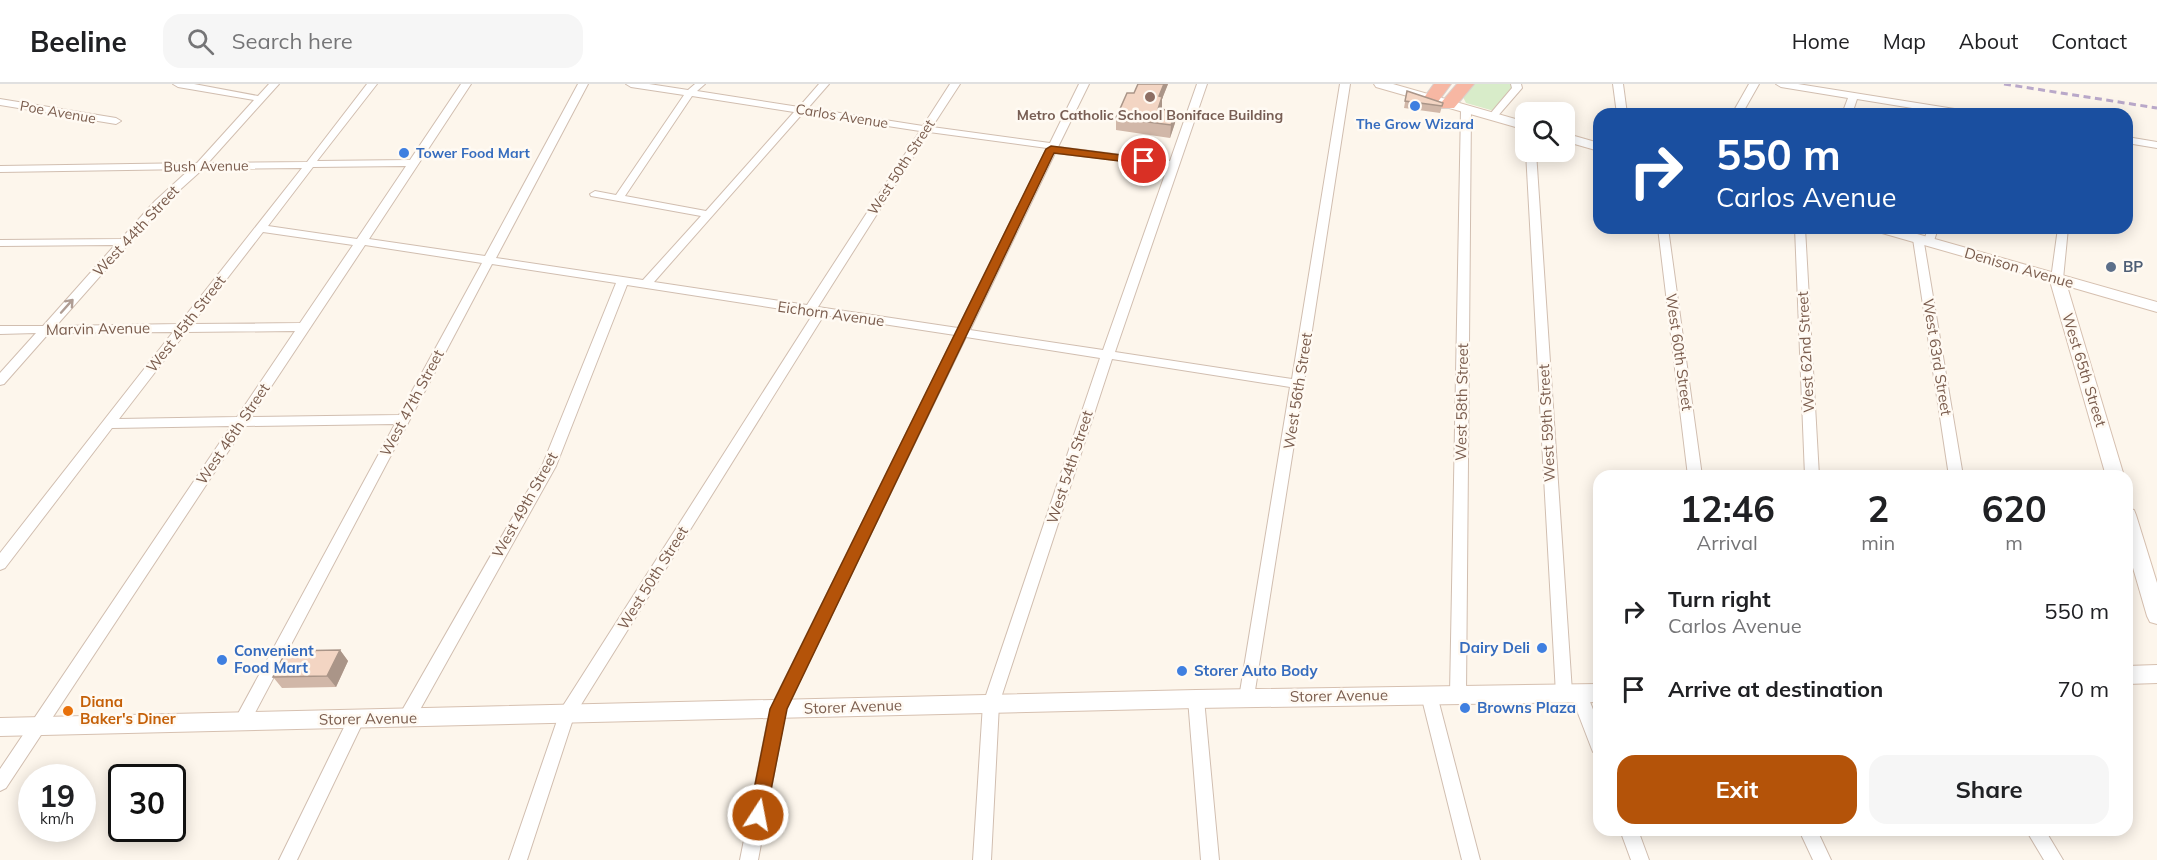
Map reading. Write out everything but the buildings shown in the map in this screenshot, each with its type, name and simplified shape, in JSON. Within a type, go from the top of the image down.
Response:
[{"type":"highway","points":[[1431,99],[1443,84]]},
{"type":"highway","points":[[1448,104],[1466,84]]},
{"type":"street","points":[[178,84],[262,99]]},
{"type":"street","name":"West 44th Street","points":[[0,381],[124,242],[178,184],[200,166],[274,84]]},
{"type":"street","name":"West 45th Street","points":[[0,564],[372,84]]},
{"type":"street","name":"West 46th Street","points":[[0,783],[466,84]]},
{"type":"street","name":"West 47th Street","points":[[242,721],[583,84]]},
{"type":"street","name":"Carlos Avenue","points":[[631,84],[1173,164]]},
{"type":"street","points":[[618,199],[690,93],[700,84]]},
{"type":"street","points":[[647,284],[824,84]]},
{"type":"street","name":"West 50th Street","points":[[518,860],[567,714],[925,129],[955,84]]},
{"type":"street","points":[[748,860],[778,709],[1084,84]]},
{"type":"street","name":"West 54th Street","points":[[982,860],[991,705],[1107,356],[1202,84]]},
{"type":"street","name":"West 56th Street","points":[[1247,698],[1299,384],[1345,84]]},
{"type":"street","points":[[1493,116],[1516,88],[1516,84]]},
{"type":"street","points":[[1618,84],[1622,108]]},
{"type":"street","points":[[1740,108],[1754,84]]},
{"type":"street","points":[[1781,84],[1924,108]]},
{"type":"street","points":[[1385,85],[1515,123]]},
{"type":"street","points":[[1849,108],[1853,97]]},
{"type":"street","name":"Poe Avenue","points":[[0,102],[116,121]]},
{"type":"street","name":"West 58th Street","points":[[1458,694],[1466,109]]},
{"type":"street","points":[[1575,140],[1593,145]]},
{"type":"street","points":[[2133,141],[2157,145]]},
{"type":"street","name":"West 59th Street","points":[[1531,162],[1581,694],[1593,729]]},
{"type":"street","name":"Bush Avenue","points":[[0,169],[412,163]]},
{"type":"street","points":[[595,194],[707,214]]},
{"type":"street","name":"Eichorn Avenue","points":[[261,228],[623,280],[1299,384]]},
{"type":"street","name":"West 60th Street","points":[[1664,234],[1694,470]]},
{"type":"street","name":"West 62nd Street","points":[[1800,234],[1812,470]]},
{"type":"street","name":"Denison Avenue","points":[[1911,234],[2157,307]]},
{"type":"street","name":"West 65th Street","points":[[2063,234],[2057,279],[2113,470]]},
{"type":"street","name":"West 63rd Street","points":[[1927,237],[1955,470]]},
{"type":"street","points":[[0,243],[124,242]]},
{"type":"street","name":"West 49th Street","points":[[406,719],[549,466],[623,280]]},
{"type":"street","name":"Marvin Avenue","points":[[0,330],[304,327]]},
{"type":"street","points":[[109,424],[404,419]]},
{"type":"street","points":[[2133,535],[2157,616]]},
{"type":"street","points":[[2133,675],[2157,674]]},
{"type":"street","name":"Storer Avenue","points":[[0,727],[1196,699],[1581,694]]},
{"type":"street","points":[[1429,695],[1471,860]]},
{"type":"street","points":[[1196,699],[1210,860]]},
{"type":"street","points":[[288,860],[356,720]]},
{"type":"street","points":[[1631,836],[1640,860]]},
{"type":"street","points":[[1811,836],[1822,860]]},
{"type":"street","points":[[2039,836],[2054,860]]},
{"type":"green space","points":[[1474,84],[1513,84],[1514,88],[1494,111],[1466,103],[1463,97]]},
{"type":"railway","points":[[2004,84],[2157,108]]},
{"type":"place","name":"Metro Catholic School Boniface Building","points":[[1150,97]]},
{"type":"place","name":"The Grow Wizard","points":[[1415,106]]},
{"type":"place","name":"Tower Food Mart","points":[[404,153]]},
{"type":"place","name":"BP","points":[[2111,267]]},
{"type":"place","name":"Dairy Deli","points":[[1542,648]]},
{"type":"place","name":"Convenient Food Mart","points":[[222,660]]},
{"type":"place","name":"Storer Auto Body","points":[[1182,671]]},
{"type":"place","name":"Browns Plaza","points":[[1465,708]]},
{"type":"place","name":"Diana Baker's Diner","points":[[68,711]]},
{"type":"route","points":[[758,815],[778,709],[1051,149],[1144,161]]}]
